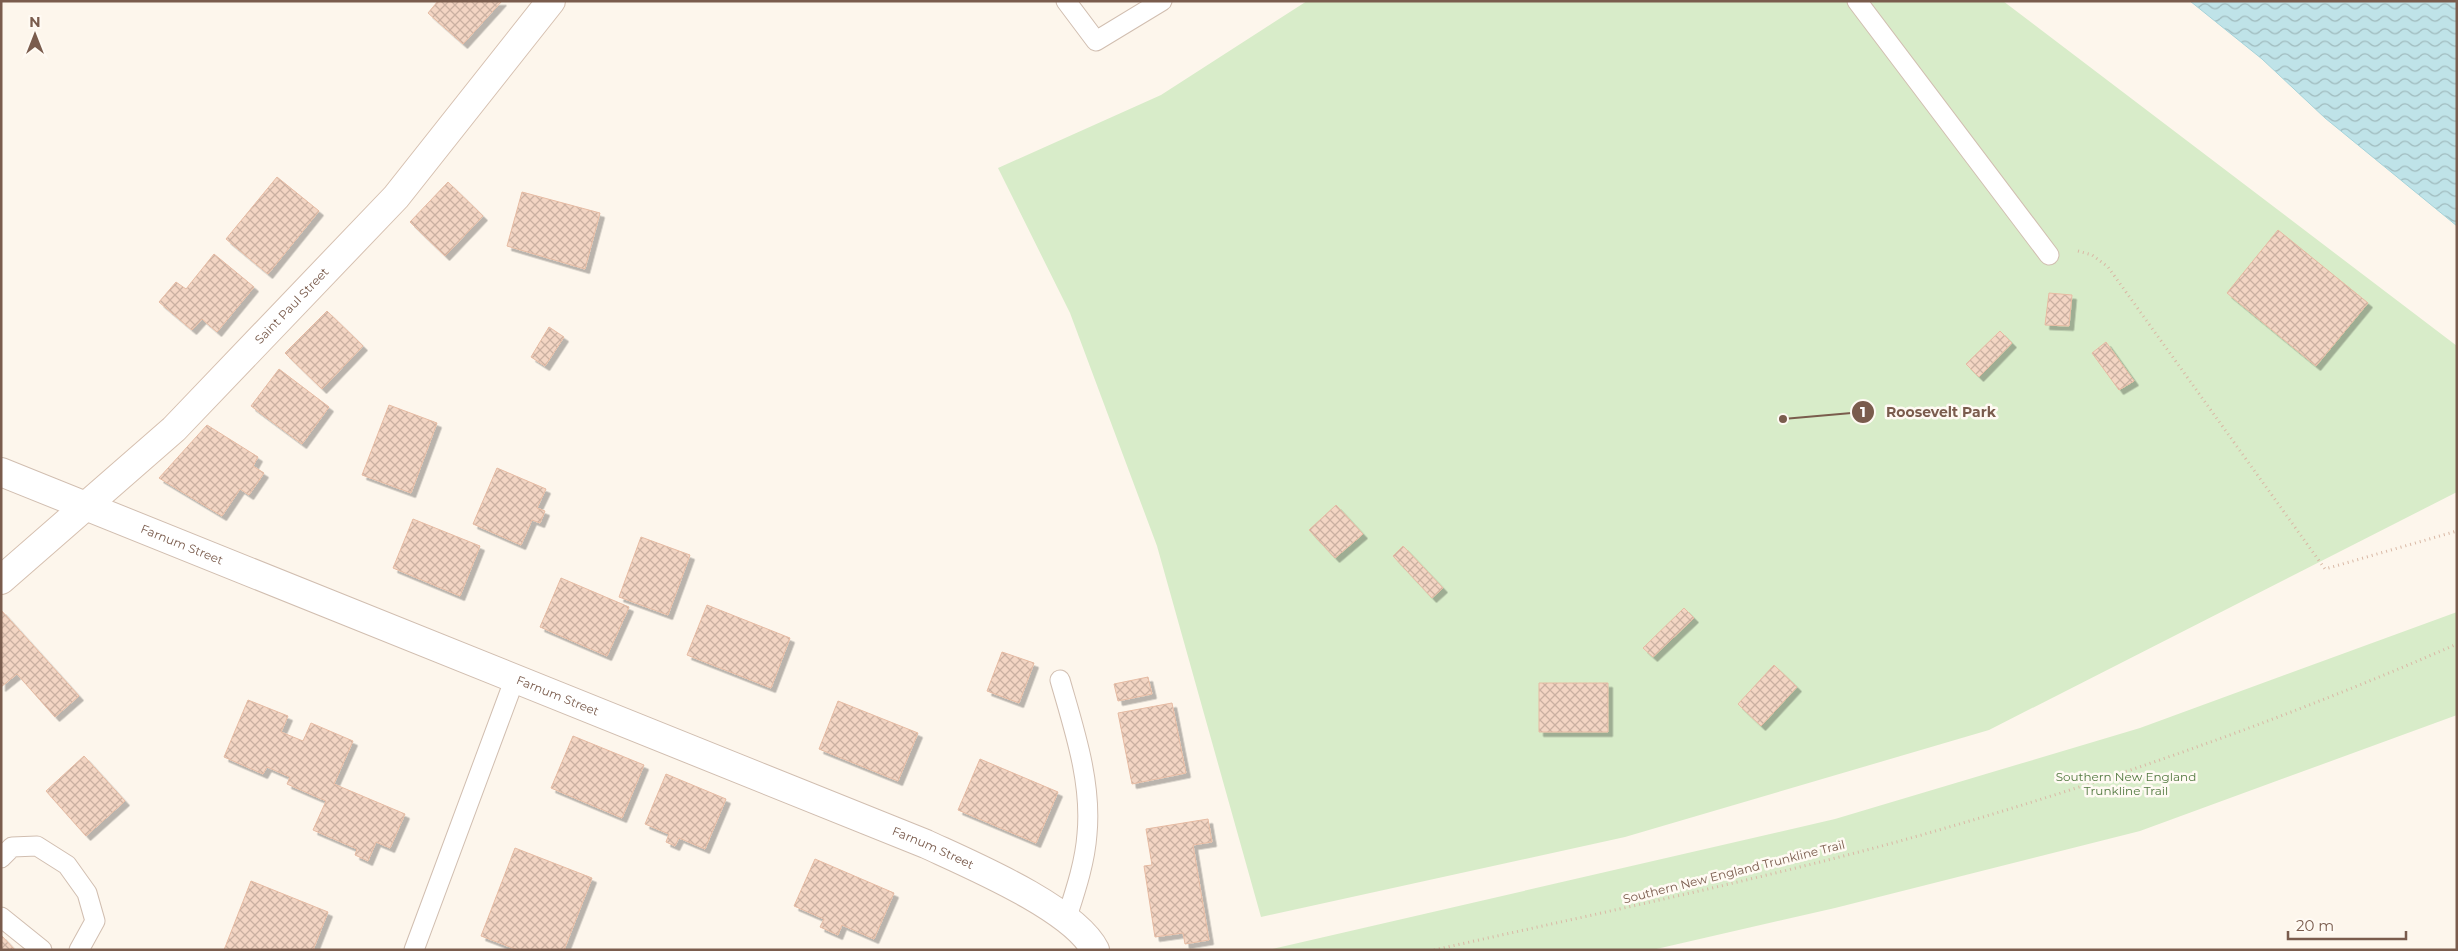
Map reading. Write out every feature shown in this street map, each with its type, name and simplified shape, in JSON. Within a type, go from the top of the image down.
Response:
[{"type":"street","name":"Saint Paul Street","points":[[1,580],[174,429],[396,197],[551,1]]},
{"type":"street","name":"Farnum Street","points":[[1,472],[926,844],[1024,891],[1080,930],[1095,950]]},
{"type":"lane","points":[[1066,1],[1096,41],[1162,1]]},
{"type":"lane","points":[[1857,1],[2048,256]]},
{"type":"lane","points":[[414,950],[516,678]]},
{"type":"lane","points":[[1060,680],[1086,786],[1087,834],[1078,880],[1066,920]]},
{"type":"lane","points":[[1,858],[12,847],[37,846],[67,864],[87,893],[95,920],[79,950]]},
{"type":"lane","points":[[1,917],[42,950]]},
{"type":"path","points":[[2048,256],[2068,249],[2092,255],[2108,266],[2325,569],[2457,531]]},
{"type":"path","name":"Southern New England Trunkline Trail","points":[[1434,950],[1728,885],[1900,840],[2011,808],[2158,761],[2287,715],[2457,644]]},
{"type":"green space","points":[[1307,1],[2003,1],[2457,346],[2457,492],[1989,730],[1625,837],[1261,917],[1157,546],[1070,313],[998,168],[1161,95]]},
{"type":"green space","name":"Southern New England Trunkline Trail","points":[[2457,612],[2457,715],[2140,831],[1835,908],[1652,950],[1268,950],[1835,819],[2140,728]]},
{"type":"water","points":[[2190,1],[2457,1],[2457,226],[2325,118],[2262,59]]},
{"type":"building","points":[[438,1],[502,1],[463,44],[428,13]]},
{"type":"building","points":[[277,177],[319,211],[268,274],[226,239]]},
{"type":"building","points":[[448,182],[483,216],[445,256],[410,222]]},
{"type":"building","points":[[522,192],[600,213],[585,269],[507,246]]},
{"type":"building","points":[[2278,230],[2368,303],[2316,366],[2227,293]]},
{"type":"building","points":[[214,254],[254,287],[217,332],[202,319],[192,330],[159,302],[176,282],[186,289]]},
{"type":"building","points":[[2049,293],[2072,295],[2069,326],[2045,325]]},
{"type":"building","points":[[327,311],[363,346],[322,389],[285,353]]},
{"type":"building","points":[[549,327],[564,337],[545,366],[531,357]]},
{"type":"building","points":[[2000,331],[2012,343],[1979,377],[1966,364]]},
{"type":"building","points":[[2106,342],[2134,381],[2119,390],[2092,353]]},
{"type":"building","points":[[279,369],[329,407],[302,444],[251,406]]},
{"type":"building","points":[[389,405],[437,423],[411,493],[362,475]]},
{"type":"building","points":[[207,425],[258,457],[253,466],[264,473],[249,495],[240,489],[222,516],[159,478]]},
{"type":"building","points":[[497,468],[546,489],[537,508],[545,511],[540,523],[532,520],[521,545],[473,524]]},
{"type":"building","points":[[1336,505],[1363,534],[1335,558],[1309,530]]},
{"type":"building","points":[[413,519],[480,546],[460,596],[393,568]]},
{"type":"building","points":[[641,537],[690,555],[668,615],[619,597]]},
{"type":"building","points":[[1403,546],[1443,588],[1432,598],[1393,556]]},
{"type":"building","points":[[561,578],[629,607],[607,656],[540,627]]},
{"type":"building","points":[[707,605],[790,638],[771,688],[687,655]]},
{"type":"building","points":[[1684,608],[1694,618],[1653,657],[1643,648]]},
{"type":"building","points":[[1,610],[79,696],[55,717],[17,674],[1,687]]},
{"type":"building","points":[[1002,652],[1034,663],[1019,703],[987,691]]},
{"type":"building","points":[[1774,665],[1797,687],[1761,726],[1738,704]]},
{"type":"building","points":[[1148,677],[1152,694],[1118,701],[1114,684]]},
{"type":"building","points":[[1539,683],[1608,683],[1608,732],[1539,732]]},
{"type":"building","points":[[248,700],[288,716],[281,732],[303,741],[311,723],[353,741],[334,784],[405,814],[390,848],[376,842],[368,861],[355,855],[357,849],[313,830],[326,801],[287,784],[290,777],[267,767],[263,774],[224,757]]},
{"type":"building","points":[[838,701],[918,733],[898,781],[819,749]]},
{"type":"building","points":[[1172,703],[1186,773],[1132,784],[1118,713]]},
{"type":"building","points":[[573,736],[644,765],[622,818],[551,788]]},
{"type":"building","points":[[84,756],[125,801],[86,836],[46,791]]},
{"type":"building","points":[[980,759],[1058,792],[1036,843],[958,810]]},
{"type":"building","points":[[666,774],[726,799],[705,849],[679,838],[675,846],[666,842],[669,834],[645,824]]},
{"type":"building","points":[[1208,819],[1212,842],[1193,845],[1209,940],[1185,944],[1183,933],[1155,937],[1144,866],[1152,865],[1146,829]]},
{"type":"building","points":[[515,848],[592,878],[564,950],[518,950],[481,936]]},
{"type":"building","points":[[815,859],[894,893],[874,939],[842,925],[838,935],[820,927],[824,919],[794,906]]},
{"type":"building","points":[[251,881],[328,912],[313,950],[224,950]]},
{"type":"building","points":[[1,935],[15,950],[1,950]]},
{"type":"place","name":"Roosevelt Park","points":[[1783,419]]}]
